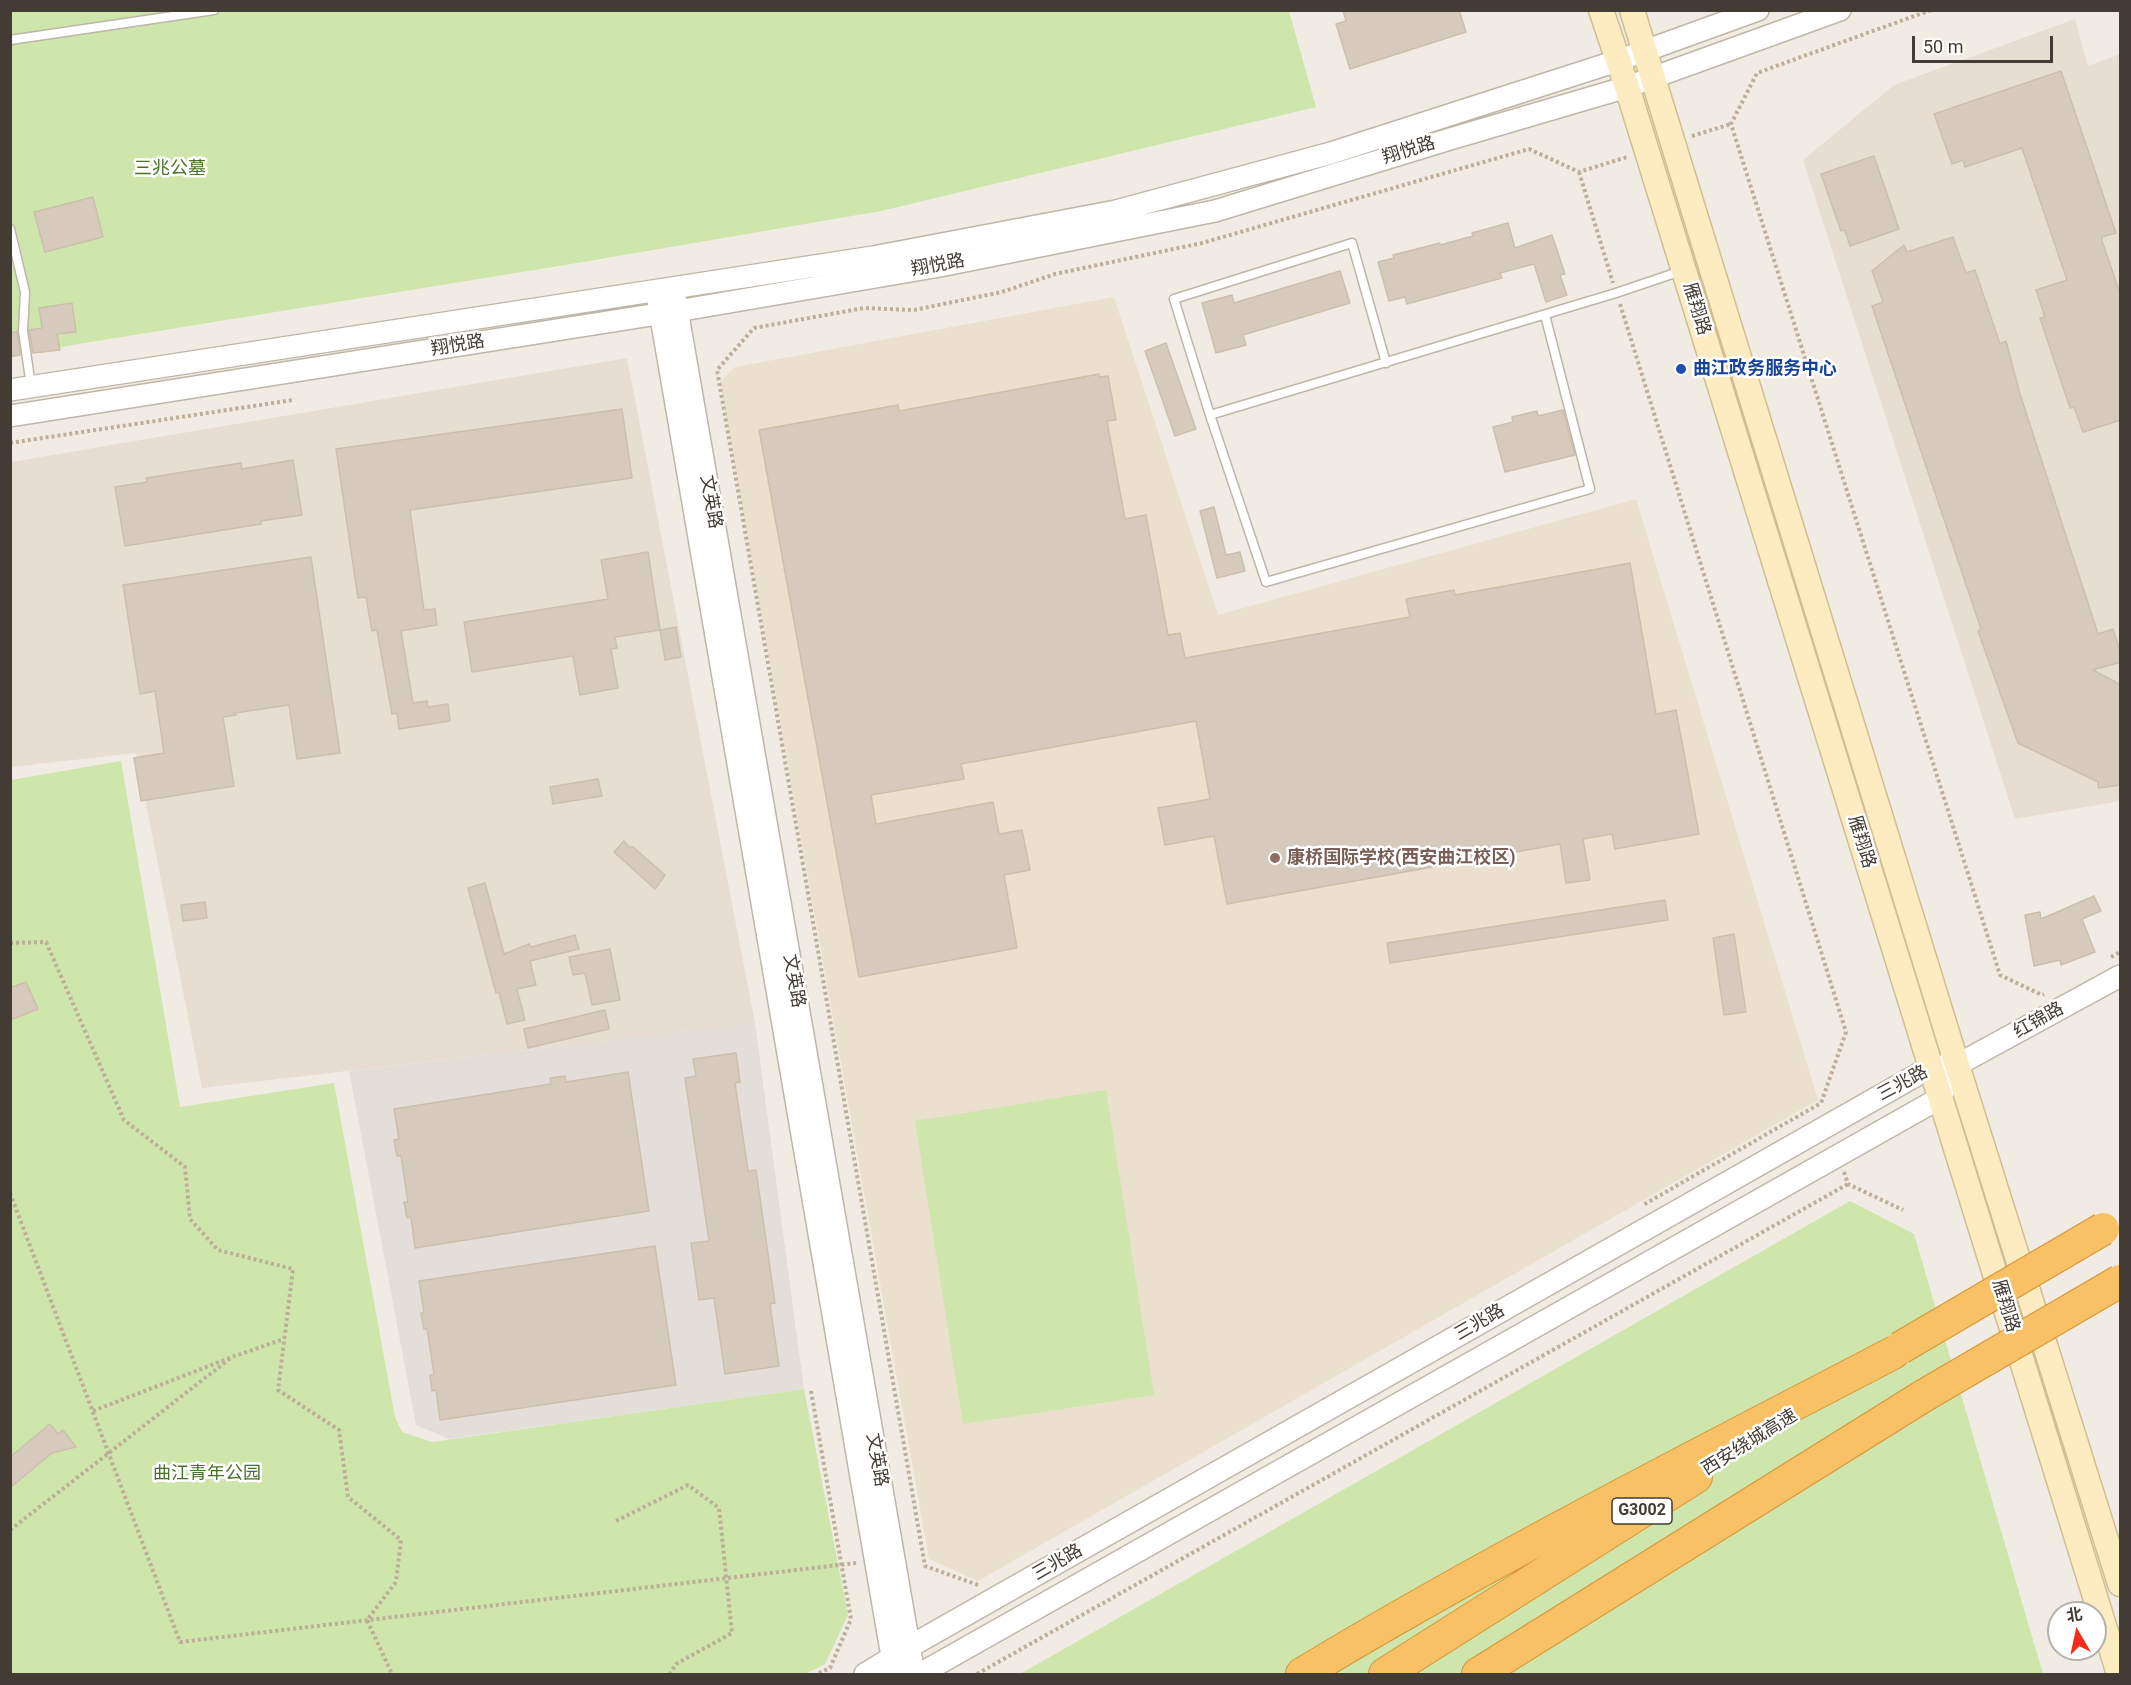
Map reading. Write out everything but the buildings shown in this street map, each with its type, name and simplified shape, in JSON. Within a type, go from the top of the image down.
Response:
[{"type":"highway","name":"西安绕城高速","points":[[1385,1674],[1896,1350],[2112,1224]]},
{"type":"highway","name":"G3002","points":[[1478,1674],[1925,1395],[2121,1281]]},
{"type":"highway","points":[[1302,1674],[1597,1508],[1896,1350]]},
{"type":"main road","name":"雁翔路","points":[[1601,10],[1647,151],[2119,1674]]},
{"type":"main road","name":"雁翔路","points":[[1632,10],[1957,1065],[2121,1584]]},
{"type":"street","name":"翔悦路","points":[[21,388],[873,257],[1116,211],[1331,153],[1617,62],[1758,10]]},
{"type":"street","name":"翔悦路","points":[[10,416],[668,312],[940,266],[1215,211],[1627,87],[1840,10]]},
{"type":"street","name":"文英路","points":[[665,289],[875,1561],[899,1660],[914,1674]]},
{"type":"street","name":"文英路","points":[[668,312],[899,1660]]},
{"type":"street","name":"红锦路","points":[[1957,1065],[2121,976]]},
{"type":"street","name":"三兆路","points":[[865,1674],[899,1660],[1931,1067],[1957,1065]]},
{"type":"street","name":"三兆路","points":[[920,1674],[1940,1098],[1957,1065]]},
{"type":"lane","points":[[10,40],[214,10]]},
{"type":"lane","points":[[10,229],[25,292],[21,388]]},
{"type":"lane","points":[[1386,363],[1352,243],[1174,299],[1210,416],[1266,582],[1590,489],[1545,315]]},
{"type":"lane","points":[[1210,416],[1545,315],[1684,270]]},
{"type":"path","points":[[1931,10],[1757,73],[1731,124],[2000,975],[2042,995],[2052,989]]},
{"type":"path","points":[[1674,142],[1731,124]]},
{"type":"path","points":[[979,1586],[925,1566],[717,370],[754,327],[864,308],[914,310],[1002,292],[1055,274],[1202,243],[1529,149],[1579,172],[1647,151]]},
{"type":"path","points":[[1579,172],[1846,1032],[1821,1103],[1634,1210]]},
{"type":"path","points":[[10,443],[293,400]]},
{"type":"path","points":[[10,943],[46,942],[124,1120],[185,1167],[190,1219],[218,1250],[293,1269],[278,1390],[339,1430],[348,1497],[401,1540],[396,1582],[367,1620]]},
{"type":"path","points":[[2101,962],[2121,952]]},
{"type":"path","points":[[977,1674],[1848,1184]]},
{"type":"path","points":[[10,1193],[180,1642],[875,1561]]},
{"type":"path","points":[[93,1411],[232,1357],[284,1340]]},
{"type":"path","points":[[10,1530],[232,1357]]},
{"type":"path","points":[[811,1391],[851,1619],[830,1668],[817,1674]]},
{"type":"path","points":[[616,1521],[688,1485],[719,1508],[732,1632],[676,1664],[670,1674]]},
{"type":"path","points":[[367,1620],[392,1674]]},
{"type":"shaded area","points":[[2075,19],[2088,66],[2120,54],[2120,801],[2015,819],[1803,160],[1894,85]]},
{"type":"shaded area","name":"康桥国际学校(西安曲江校区)","points":[[1114,297],[1218,615],[1636,499],[1818,1100],[978,1581],[929,1559],[720,382],[735,367]]},
{"type":"shaded area","points":[[627,358],[755,1023],[202,1088],[136,753],[11,767],[11,462]]},
{"type":"shaded area","points":[[755,1023],[804,1389],[449,1439],[416,1425],[349,1071]]},
{"type":"green space","name":"三兆公墓","points":[[11,11],[1289,11],[1316,107],[881,211],[11,355]]},
{"type":"green space","name":"曲江青年公园","points":[[121,761],[180,1107],[334,1083],[395,1417],[402,1432],[432,1442],[804,1389],[848,1615],[825,1664],[805,1674],[11,1674],[11,780]]},
{"type":"green space","points":[[1106,1090],[1154,1395],[963,1424],[915,1121]]},
{"type":"green space","points":[[1850,1201],[1914,1234],[2043,1674],[1020,1674]]},
{"type":"place","name":"曲江政务服务中心","points":[[1681,369]]},
{"type":"place","name":"康桥国际学校(西安曲江校区)","points":[[1275,858]]}]
